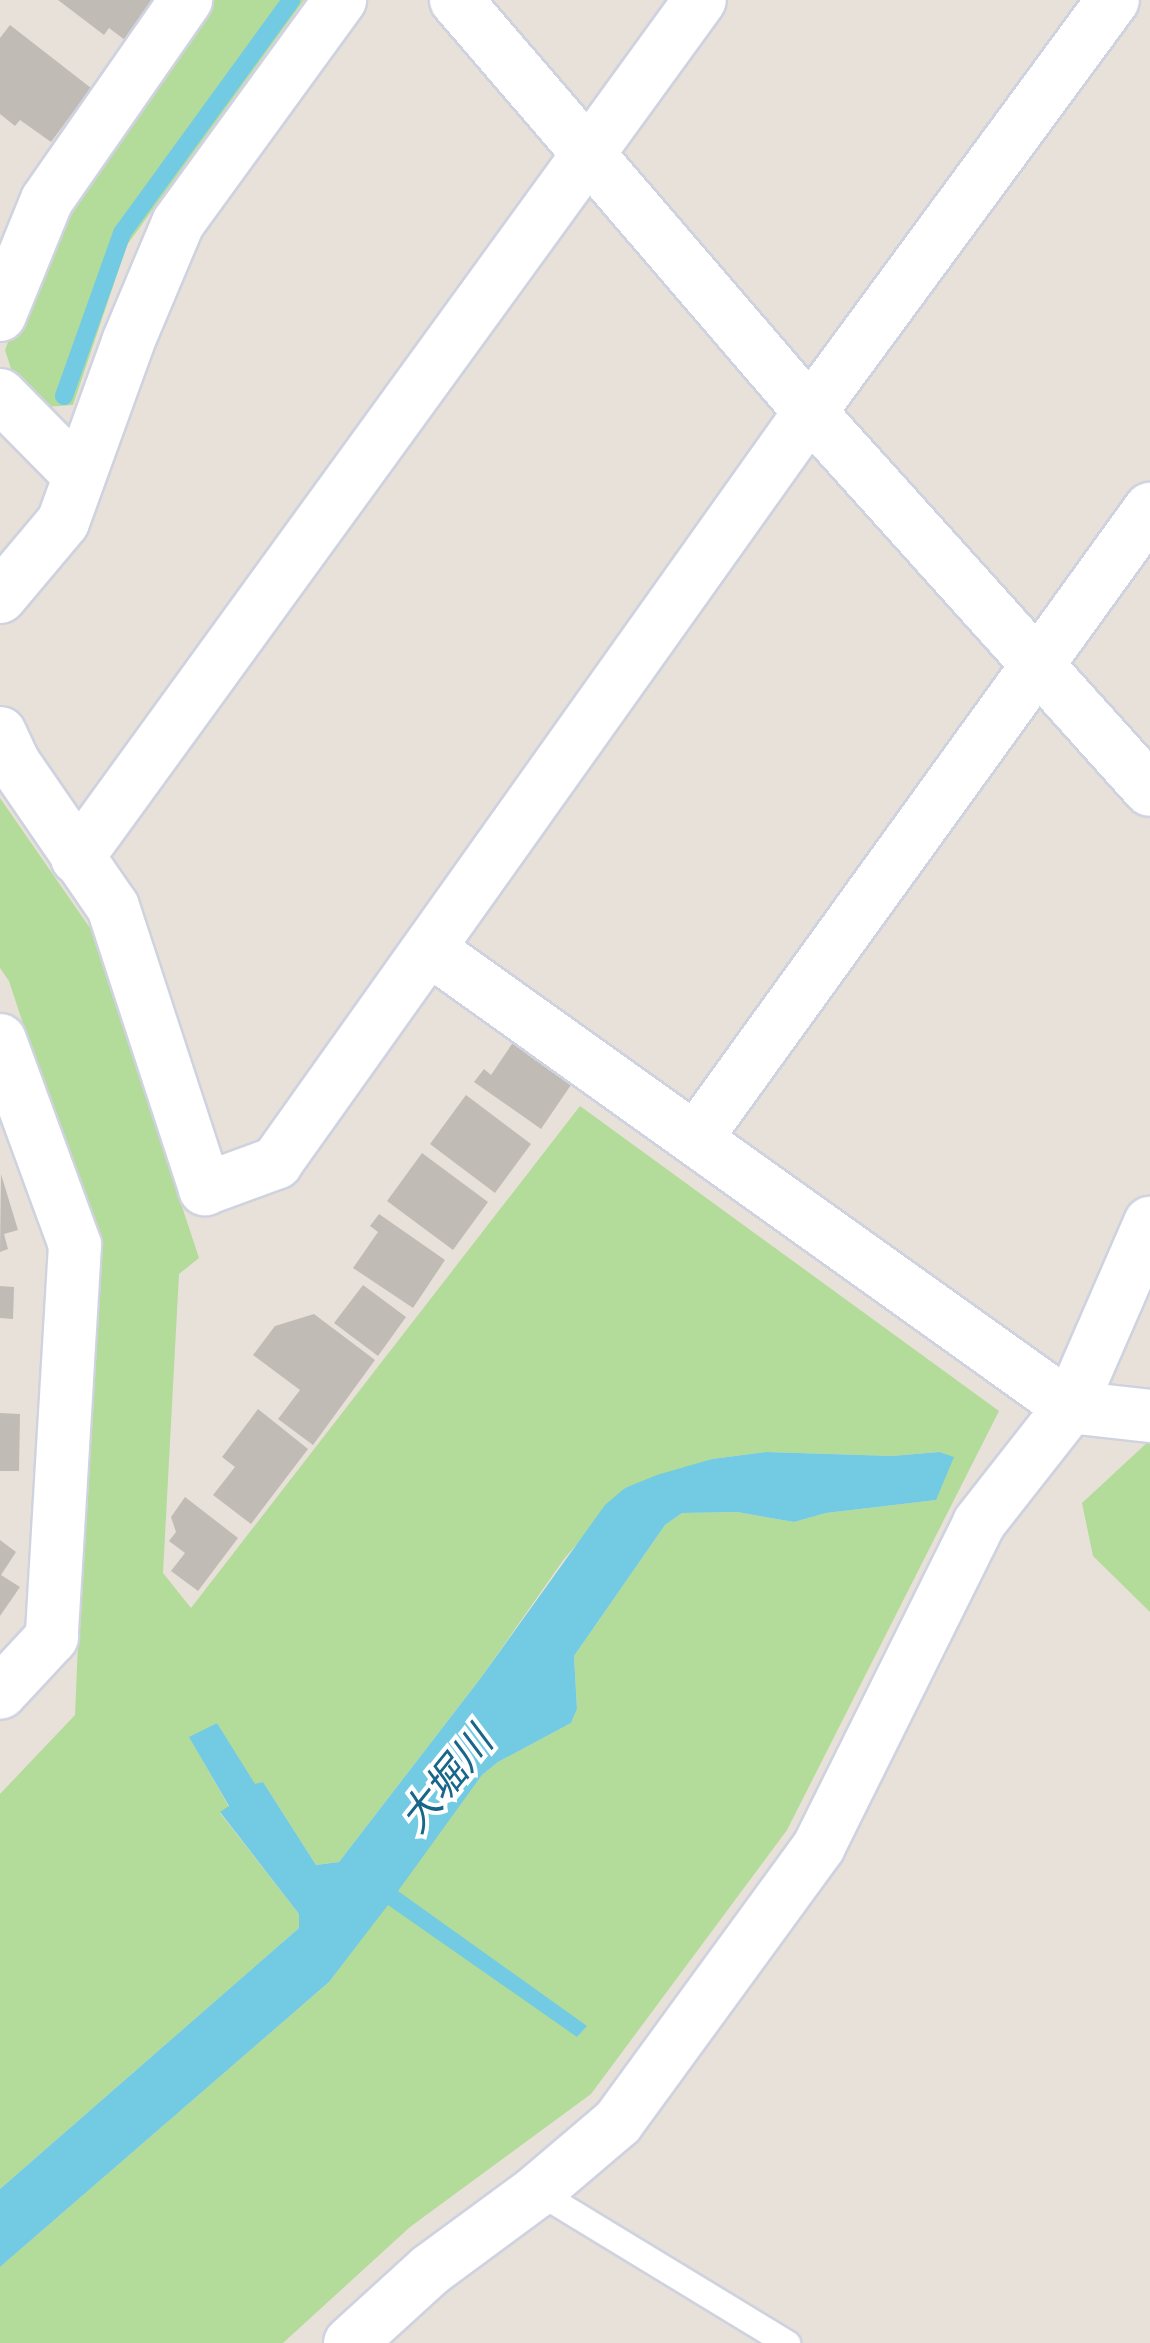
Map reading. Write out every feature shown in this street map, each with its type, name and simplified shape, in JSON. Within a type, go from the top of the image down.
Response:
[{"type":"street","points":[[0,314],[46,200],[186,0]]},
{"type":"street","points":[[0,597],[63,522],[78,474],[178,223],[340,0]]},
{"type":"street","points":[[456,0],[810,412],[1150,790]]},
{"type":"street","points":[[77,858],[700,0]]},
{"type":"street","points":[[0,733],[14,763],[113,907],[205,1189],[276,1162],[810,412],[1113,0]]},
{"type":"street","points":[[0,395],[78,474]]},
{"type":"street","points":[[696,1138],[1150,509]]},
{"type":"street","points":[[429,949],[1070,1407],[1150,1416]]},
{"type":"street","points":[[0,1040],[15,1126],[75,1245],[52,1638],[0,1693]]},
{"type":"street","points":[[350,2343],[430,2270],[537,2191],[618,2122],[820,1846],[980,1523],[1070,1407],[1150,1223]]},
{"type":"lane","points":[[537,2191],[787,2343]]},
{"type":"green space","points":[[210,0],[304,0],[127,245],[73,405],[44,407],[15,381],[5,350],[59,208]]},
{"type":"green space","points":[[0,798],[90,928],[199,1258],[179,1274],[163,1573],[191,1608],[580,1106],[999,1411],[787,1830],[591,2094],[410,2227],[283,2343],[0,2343],[0,2267],[329,1982],[388,1904],[578,2036],[586,2026],[397,1891],[482,1775],[498,1762],[571,1723],[577,1709],[574,1656],[665,1525],[682,1513],[737,1512],[794,1522],[826,1513],[936,1500],[938,1452],[892,1456],[766,1452],[712,1459],[625,1488],[564,1559],[480,1679],[339,1862],[316,1865],[263,1782],[255,1785],[217,1723],[190,1738],[229,1807],[220,1813],[299,1914],[299,1928],[0,2189],[0,1794],[75,1715],[95,1243],[9,981],[0,968]]},
{"type":"green space","points":[[1150,1440],[1150,1612],[1093,1556],[1082,1503]]},
{"type":"water","name":"大堀川","points":[[766,1452],[892,1456],[939,1452],[954,1457],[936,1500],[826,1513],[794,1522],[737,1512],[682,1513],[665,1525],[574,1656],[577,1709],[571,1723],[498,1762],[482,1775],[398,1891],[587,2026],[577,2037],[388,1905],[329,1982],[0,2267],[0,2189],[299,1928],[299,1914],[220,1812],[229,1806],[189,1737],[217,1723],[255,1784],[263,1782],[316,1865],[339,1862],[480,1679],[605,1505],[625,1488],[657,1475],[712,1459]]},
{"type":"building","points":[[58,0],[155,0],[125,40],[109,28],[104,35]]},
{"type":"building","points":[[10,25],[91,88],[51,142],[20,120],[15,126],[0,114],[0,38]]},
{"type":"building","points":[[516,1038],[575,1079],[541,1129],[474,1082],[484,1069],[491,1075]]},
{"type":"building","points":[[466,1095],[531,1144],[495,1193],[430,1144]]},
{"type":"building","points":[[422,1153],[488,1202],[453,1250],[387,1201]]},
{"type":"building","points":[[1,1174],[18,1230],[4,1234],[8,1249],[0,1252]]},
{"type":"building","points":[[379,1214],[445,1260],[413,1308],[353,1268],[378,1232],[370,1226]]},
{"type":"building","points":[[363,1285],[406,1317],[378,1356],[334,1323]]},
{"type":"building","points":[[0,1286],[14,1287],[13,1319],[0,1318]]},
{"type":"building","points":[[314,1314],[375,1360],[313,1445],[278,1419],[300,1390],[253,1355],[275,1326]]},
{"type":"building","points":[[258,1409],[308,1449],[251,1524],[213,1495],[235,1467],[222,1457]]},
{"type":"building","points":[[0,1413],[20,1414],[19,1471],[0,1471]]},
{"type":"building","points":[[185,1497],[238,1538],[198,1591],[171,1571],[185,1553],[169,1541],[176,1532],[171,1517]]},
{"type":"building","points":[[0,1540],[16,1552],[1,1575],[20,1587],[0,1616]]},
{"type":"waterway","points":[[64,396],[122,233],[291,0]]}]
